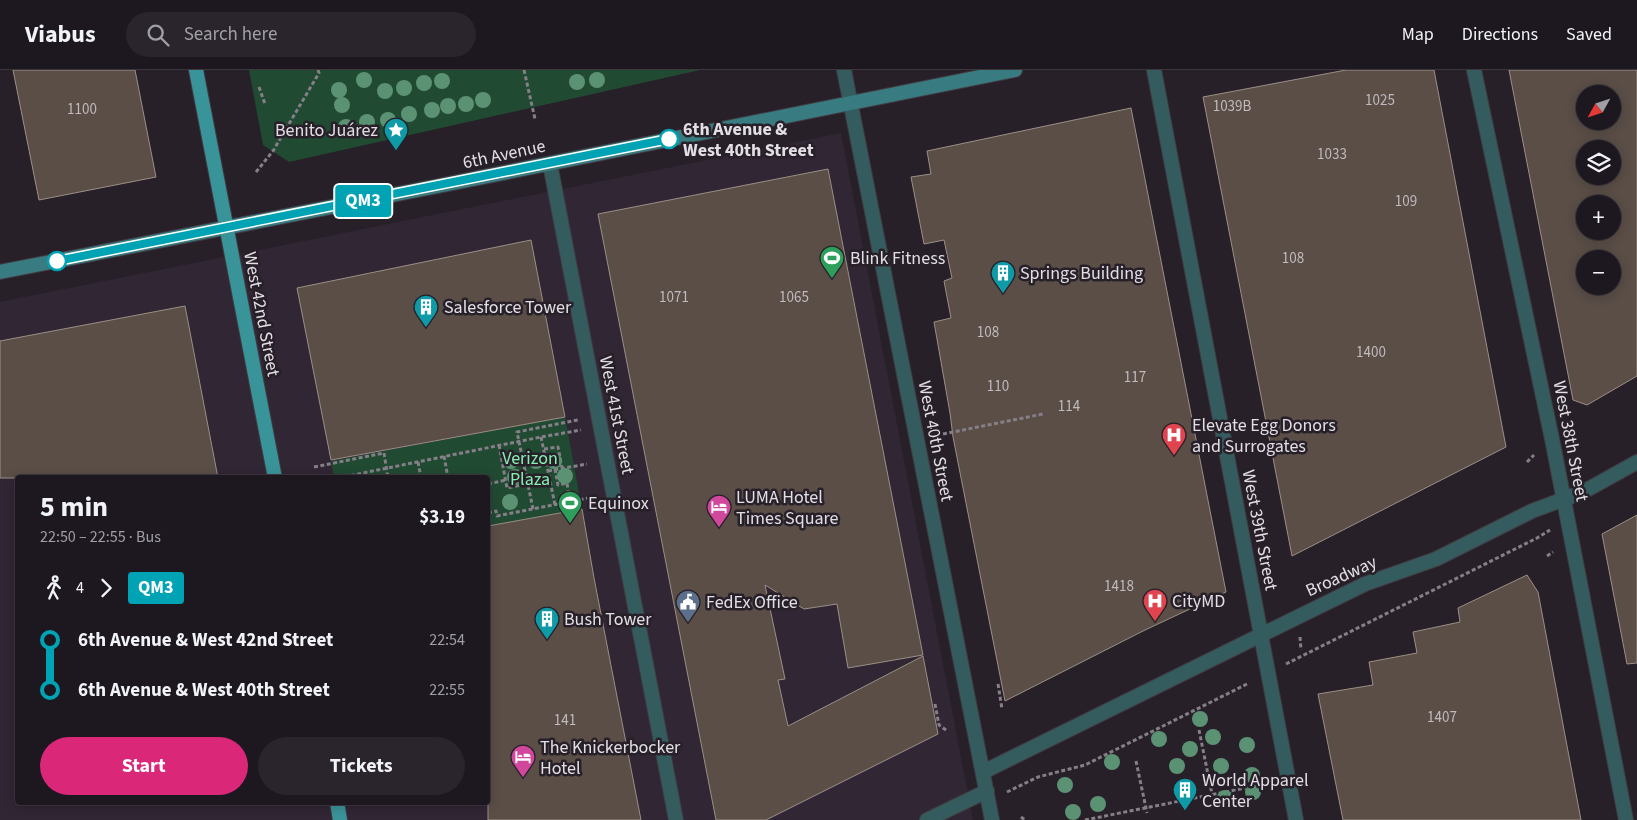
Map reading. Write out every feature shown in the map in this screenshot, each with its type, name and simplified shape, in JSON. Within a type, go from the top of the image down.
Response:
[{"type":"main road","name":"West 42nd Street","points":[[196,70],[273,475]]},
{"type":"main road","name":"6th Avenue","points":[[0,272],[1015,70]]},
{"type":"main road","points":[[338,805],[340,820]]},
{"type":"street","name":"West 40th Street","points":[[844,70],[992,820]]},
{"type":"street","name":"West 39th Street","points":[[1154,70],[1296,820]]},
{"type":"street","name":"West 38th Street","points":[[1474,70],[1552,439],[1626,820]]},
{"type":"street","name":"West 41st Street","points":[[550,164],[676,820]]},
{"type":"street","name":"Broadway","points":[[983,772],[1365,584],[1436,559],[1532,511],[1583,492],[1637,462]]},
{"type":"street","points":[[927,820],[987,791]]},
{"type":"path","points":[[256,172],[273,151],[319,73],[318,70]]},
{"type":"path","points":[[524,70],[535,119]]},
{"type":"path","points":[[259,86],[265,104]]},
{"type":"path","points":[[943,434],[1043,414]]},
{"type":"path","points":[[359,475],[541,437],[600,421]]},
{"type":"path","points":[[532,509],[516,432],[600,421]]},
{"type":"path","points":[[541,437],[555,504]]},
{"type":"path","points":[[499,445],[507,488],[527,484]]},
{"type":"path","points":[[544,449],[558,447],[562,468]]},
{"type":"path","points":[[314,467],[384,454],[387,475]]},
{"type":"path","points":[[444,456],[447,475]]},
{"type":"path","points":[[548,471],[607,460]]},
{"type":"path","points":[[418,462],[420,475]]},
{"type":"path","points":[[555,470],[558,485],[567,483],[570,502]]},
{"type":"path","points":[[490,484],[506,480]]},
{"type":"path","points":[[490,512],[496,511],[498,516],[613,494]]},
{"type":"path","points":[[1295,659],[1537,538]]},
{"type":"path","points":[[1005,792],[1038,777],[1085,765],[1253,681]]},
{"type":"path","points":[[998,684],[1002,709]]},
{"type":"path","points":[[935,704],[939,725],[946,730]]},
{"type":"path","points":[[1199,730],[1212,794]]},
{"type":"path","points":[[1136,761],[1147,813]]},
{"type":"path","points":[[1086,820],[1265,784]]},
{"type":"shaded area","points":[[841,133],[973,820],[0,820],[0,302]]},
{"type":"green space","points":[[249,70],[700,70],[289,162],[263,145]]},
{"type":"green space","name":"Verizon Plaza","points":[[565,417],[582,509],[490,526],[490,475],[334,475],[331,461]]},
{"type":"building","points":[[13,70],[135,70],[156,177],[39,200]]},
{"type":"building","points":[[1346,70],[1434,70],[1506,447],[1292,556],[1203,97]]},
{"type":"building","points":[[1509,70],[1637,70],[1637,376],[1587,405],[1573,400]]},
{"type":"building","points":[[1131,108],[1226,592],[1143,631],[1005,701],[953,437],[934,322],[951,318],[944,281],[952,278],[944,240],[924,244],[911,177],[931,174],[927,151]]},
{"type":"building","points":[[828,169],[923,655],[848,668],[837,604],[804,609],[765,585],[785,679],[778,680],[788,726],[923,656],[938,734],[766,820],[716,820],[598,214]]},
{"type":"building","name":"Salesforce Tower","points":[[531,240],[565,417],[331,460],[297,288]]},
{"type":"building","points":[[185,306],[217,475],[15,475],[15,478],[0,478],[0,341]]},
{"type":"building","points":[[582,509],[641,820],[488,820],[488,805],[490,805],[490,526]]},
{"type":"building","points":[[1637,515],[1637,663],[1627,664],[1602,534]]},
{"type":"building","points":[[1527,575],[1538,592],[1581,820],[1343,820],[1318,694],[1373,685],[1369,662],[1417,653],[1413,632],[1460,622],[1458,608]]},
{"type":"bus line","name":"QM3","points":[[57,261],[669,139]]},
{"type":"place","name":"6th Avenue & West 40th Street","points":[[669,139]]},
{"type":"place","name":"Benito Juárez","points":[[396,151]]},
{"type":"place","name":"Blink Fitness","points":[[832,279]]},
{"type":"place","name":"Springs Building","points":[[1003,294]]},
{"type":"place","name":"Salesforce Tower","points":[[426,328]]},
{"type":"place","name":"Elevate Egg Donors and Surrogates","points":[[1174,456]]},
{"type":"place","name":"Equinox","points":[[570,524]]},
{"type":"place","name":"LUMA Hotel Times Square","points":[[719,528]]},
{"type":"place","name":"CityMD","points":[[1155,622]]},
{"type":"place","name":"FedEx Office","points":[[688,623]]},
{"type":"place","name":"Bush Tower","points":[[547,640]]},
{"type":"place","name":"The Knickerbocker Hotel","points":[[523,778]]},
{"type":"place","name":"World Apparel Center","points":[[1185,811]]}]
